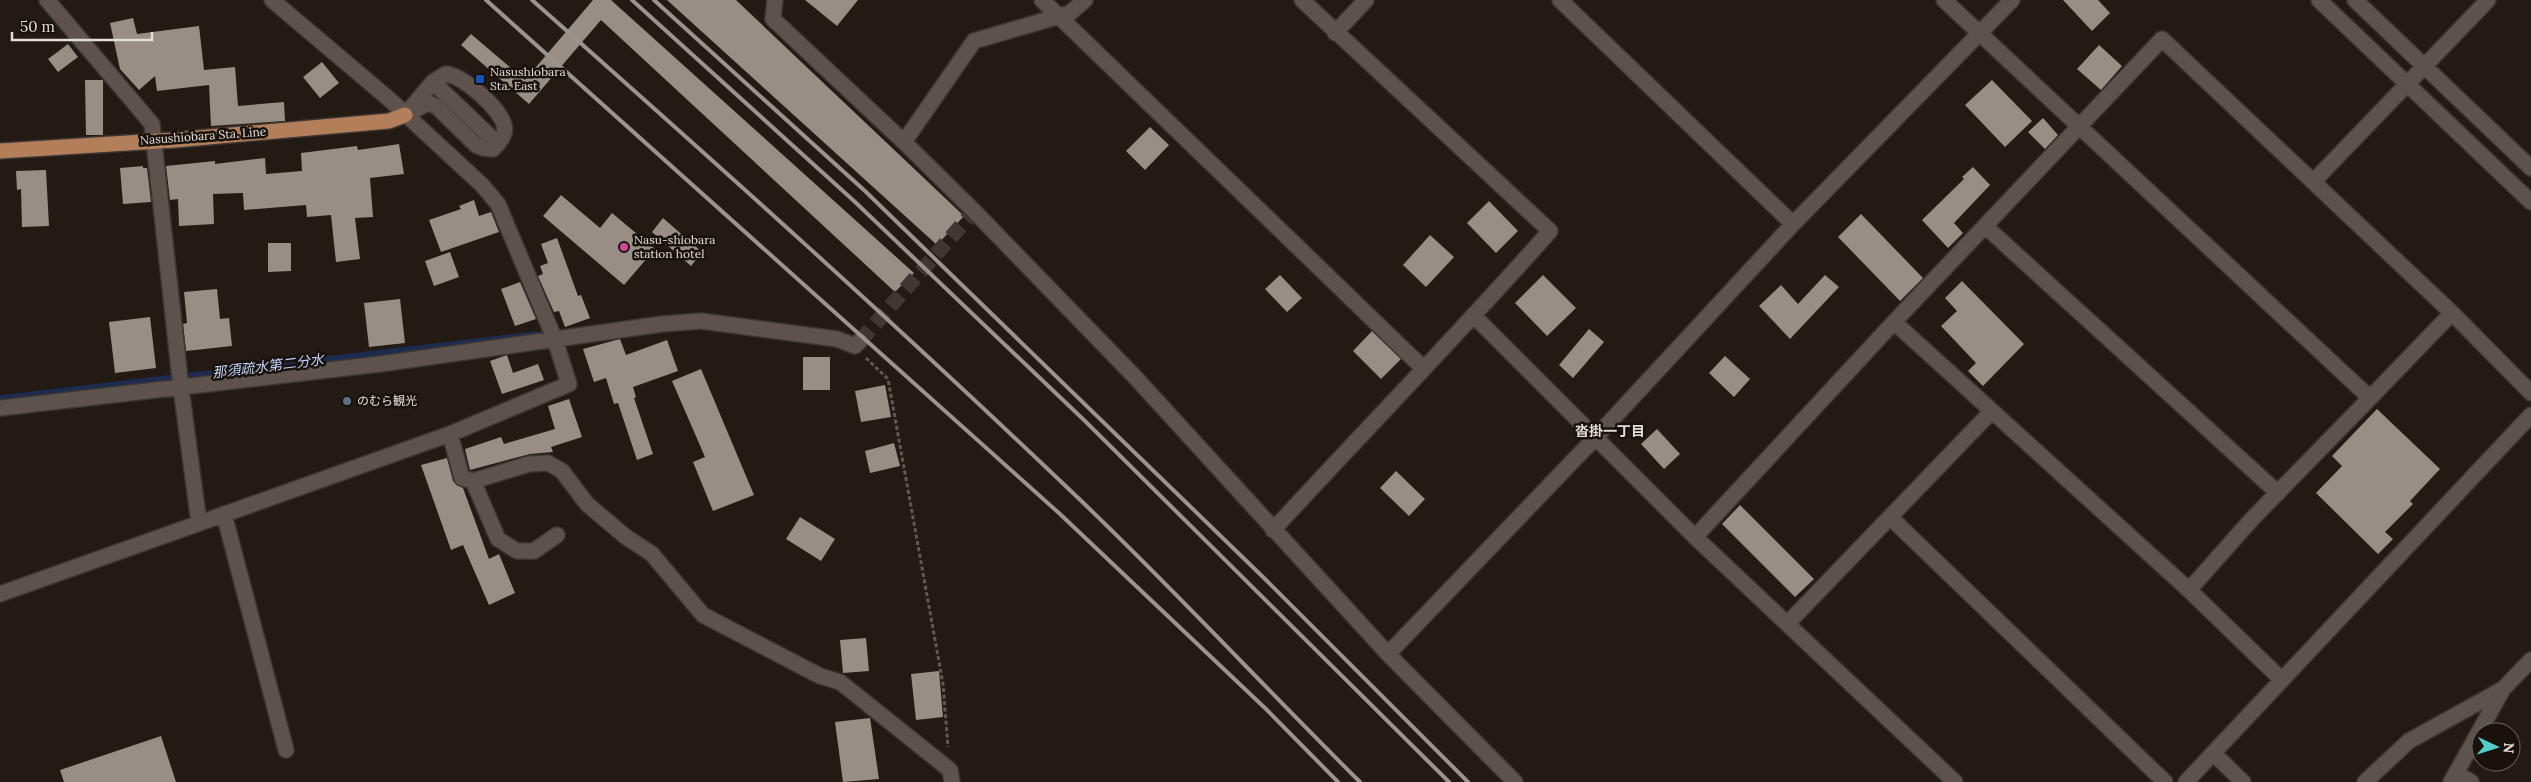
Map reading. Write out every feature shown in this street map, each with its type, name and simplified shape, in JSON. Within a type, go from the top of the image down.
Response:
[{"type":"main road","name":"Nasushiobara Sta. Line","points":[[0,151],[175,140],[389,121],[405,115]]},
{"type":"street","points":[[47,0],[152,124],[181,388],[199,523]]},
{"type":"street","points":[[0,594],[450,434],[569,384],[555,340],[498,204],[482,185],[363,76],[272,0]]},
{"type":"street","points":[[775,0],[773,19],[904,142],[974,211],[1135,377],[1388,654],[1515,782]]},
{"type":"street","points":[[1042,0],[1423,368]]},
{"type":"street","points":[[904,142],[974,41],[1070,13],[1085,0]]},
{"type":"street","points":[[1273,530],[1423,368],[1474,317],[1550,231],[1335,33],[1302,0]]},
{"type":"street","points":[[1335,33],[1366,0]]},
{"type":"street","points":[[1560,0],[1793,224]]},
{"type":"street","points":[[1944,0],[2370,398]]},
{"type":"street","points":[[1388,654],[1595,438],[1793,224],[2012,0]]},
{"type":"street","points":[[2319,0],[2531,202]]},
{"type":"street","points":[[2355,0],[2531,168]]},
{"type":"street","points":[[2313,182],[2488,0]]},
{"type":"street","points":[[1695,537],[1894,322],[2162,39],[2452,313],[2531,393]]},
{"type":"street","points":[[453,74],[498,112],[504,124],[504,133],[498,144],[489,150],[476,144],[436,106],[428,103],[405,115],[432,82],[440,76],[453,74]]},
{"type":"street","points":[[432,82],[498,144]]},
{"type":"street","points":[[1985,226],[2278,493]]},
{"type":"street","points":[[2189,590],[2278,493],[2452,313]]},
{"type":"street","points":[[1474,317],[1695,537],[1955,782]]},
{"type":"street","points":[[0,408],[181,388],[555,340],[662,324],[701,321],[837,339],[857,344]]},
{"type":"street","points":[[1894,322],[2189,590],[2282,680]]},
{"type":"street","points":[[1788,623],[1992,412]]},
{"type":"street","points":[[2186,782],[2531,415]]},
{"type":"street","points":[[450,434],[462,478],[473,482],[529,464],[548,463],[562,471],[587,504],[626,537],[652,554],[703,615],[820,676],[840,682],[951,776]]},
{"type":"street","points":[[473,482],[498,539],[517,551],[534,551],[557,535]]},
{"type":"street","points":[[224,514],[286,750]]},
{"type":"street","points":[[1890,518],[2165,782]]},
{"type":"street","points":[[2471,782],[2454,778],[2503,689],[2531,660]]},
{"type":"street","points":[[2365,782],[2409,741],[2503,689]]},
{"type":"street","points":[[2213,753],[2243,782]]},
{"type":"path","points":[[857,344],[888,379],[918,536],[943,684],[951,776]]},
{"type":"building","points":[[593,0],[611,0],[914,273],[895,292],[601,20],[529,104],[461,45],[471,34],[525,80]]},
{"type":"building","points":[[667,0],[736,0],[964,216],[937,245]]},
{"type":"building","points":[[805,0],[858,0],[837,26]]},
{"type":"building","points":[[2063,0],[2098,0],[2110,13],[2092,31]]},
{"type":"building","points":[[133,18],[137,34],[199,26],[204,70],[235,67],[238,106],[284,102],[285,121],[211,126],[209,85],[157,91],[155,76],[139,90],[120,69],[110,23]]},
{"type":"building","points":[[68,44],[78,57],[58,72],[48,59]]},
{"type":"building","points":[[2099,45],[2122,66],[2101,90],[2077,69]]},
{"type":"building","points":[[322,62],[339,83],[320,98],[303,77]]},
{"type":"building","points":[[85,80],[103,80],[103,135],[86,135]]},
{"type":"building","points":[[1992,80],[2032,121],[2005,147],[1965,105]]},
{"type":"building","points":[[2043,118],[2058,135],[2045,149],[2028,132]]},
{"type":"building","points":[[1150,127],[1169,145],[1145,170],[1126,151]]},
{"type":"building","points":[[399,144],[404,174],[370,178],[373,217],[355,218],[360,259],[336,262],[331,215],[307,217],[306,205],[244,210],[243,193],[213,194],[214,224],[179,226],[178,199],[170,200],[166,166],[215,161],[215,164],[265,158],[266,174],[302,171],[301,153],[357,146],[358,150]]},
{"type":"building","points":[[143,166],[143,168],[147,168],[151,202],[123,204],[120,168]]},
{"type":"building","points":[[1973,167],[1990,185],[1954,223],[1963,233],[1948,248],[1922,220],[1964,179],[1962,177]]},
{"type":"building","points":[[46,170],[49,226],[22,227],[21,189],[17,190],[16,171]]},
{"type":"building","points":[[561,195],[600,228],[612,213],[655,249],[624,285],[543,216]]},
{"type":"building","points":[[474,200],[479,216],[491,212],[499,232],[441,252],[429,220],[461,209],[459,206]]},
{"type":"building","points":[[1489,201],[1518,231],[1496,253],[1467,223]]},
{"type":"building","points":[[1861,214],[1923,278],[1900,301],[1838,237]]},
{"type":"building","points":[[663,218],[702,252],[691,266],[652,232]]},
{"type":"building","points":[[1430,235],[1454,257],[1426,287],[1403,265]]},
{"type":"building","points":[[557,238],[578,296],[581,295],[590,318],[565,327],[559,311],[554,312],[538,276],[543,274],[540,266],[548,263],[541,244]]},
{"type":"building","points":[[268,243],[291,243],[291,271],[268,272]]},
{"type":"building","points":[[450,252],[459,277],[434,286],[425,261]]},
{"type":"building","points":[[1280,275],[1302,298],[1287,312],[1265,289]]},
{"type":"building","points":[[1543,275],[1576,308],[1547,336],[1515,303]]},
{"type":"building","points":[[1825,275],[1839,287],[1790,339],[1759,306],[1781,285],[1798,304]]},
{"type":"building","points":[[1962,281],[2024,344],[1983,386],[1968,371],[1976,363],[1941,326],[1957,311],[1945,298]]},
{"type":"building","points":[[520,282],[536,319],[515,326],[501,289]]},
{"type":"building","points":[[217,289],[220,319],[229,318],[232,346],[186,351],[183,324],[187,323],[184,292]]},
{"type":"building","points":[[400,299],[405,343],[369,347],[364,303]]},
{"type":"building","points":[[150,317],[156,368],[115,373],[109,322]]},
{"type":"building","points":[[1589,329],[1604,342],[1573,378],[1559,365]]},
{"type":"building","points":[[1372,331],[1401,359],[1381,379],[1353,351]]},
{"type":"building","points":[[620,339],[626,355],[667,340],[678,371],[633,387],[636,397],[634,398],[653,454],[637,460],[618,403],[614,404],[606,378],[594,382],[583,349]]},
{"type":"building","points":[[507,355],[513,373],[538,364],[544,380],[502,394],[490,361]]},
{"type":"building","points":[[1725,356],[1750,379],[1734,397],[1709,373]]},
{"type":"building","points":[[803,357],[830,357],[830,390],[803,390]]},
{"type":"building","points":[[701,369],[754,495],[713,511],[693,462],[705,457],[672,381]]},
{"type":"building","points":[[885,385],[891,417],[861,422],[855,391]]},
{"type":"building","points":[[569,399],[582,437],[551,447],[553,452],[530,454],[470,470],[465,449],[501,437],[504,444],[555,429],[548,406]]},
{"type":"building","points":[[2377,409],[2440,469],[2410,501],[2413,504],[2385,532],[2393,539],[2378,554],[2316,493],[2342,466],[2332,456]]},
{"type":"building","points":[[1657,429],[1680,454],[1664,469],[1641,444]]},
{"type":"building","points":[[894,443],[900,466],[870,473],[865,451]]},
{"type":"building","points":[[447,458],[453,481],[463,488],[489,559],[499,554],[515,593],[489,605],[463,545],[451,550],[421,465]]},
{"type":"building","points":[[1396,471],[1425,499],[1409,516],[1380,488]]},
{"type":"building","points":[[1740,505],[1814,579],[1795,597],[1722,524]]},
{"type":"building","points":[[800,517],[835,539],[821,561],[786,539]]},
{"type":"building","points":[[866,638],[869,671],[843,673],[840,640]]},
{"type":"building","points":[[939,671],[943,717],[916,720],[911,674]]},
{"type":"building","points":[[870,718],[879,779],[843,782],[835,722]]},
{"type":"building","points":[[161,736],[176,782],[64,782],[60,770]]},
{"type":"waterway","name":"那須疏水第二分水","points":[[0,398],[536,334]]},
{"type":"tunnel","points":[[860,341],[974,211]]},
{"type":"railway","points":[[486,0],[1060,514],[1266,709],[1338,782]]},
{"type":"railway","points":[[532,0],[805,244],[1074,494],[1147,565],[1360,782]]},
{"type":"railway","points":[[632,0],[854,201],[1085,421],[1449,782]]},
{"type":"railway","points":[[654,0],[865,191],[1265,579],[1468,782]]},
{"type":"place","name":"Nasushiobara Sta. East","points":[[480,79]]},
{"type":"place","name":"Nasu-shiobara station hotel","points":[[624,247]]},
{"type":"place","name":"のむら観光","points":[[347,401]]},
{"type":"district","name":"沓掛一丁目","points":[[1610,431]]}]
